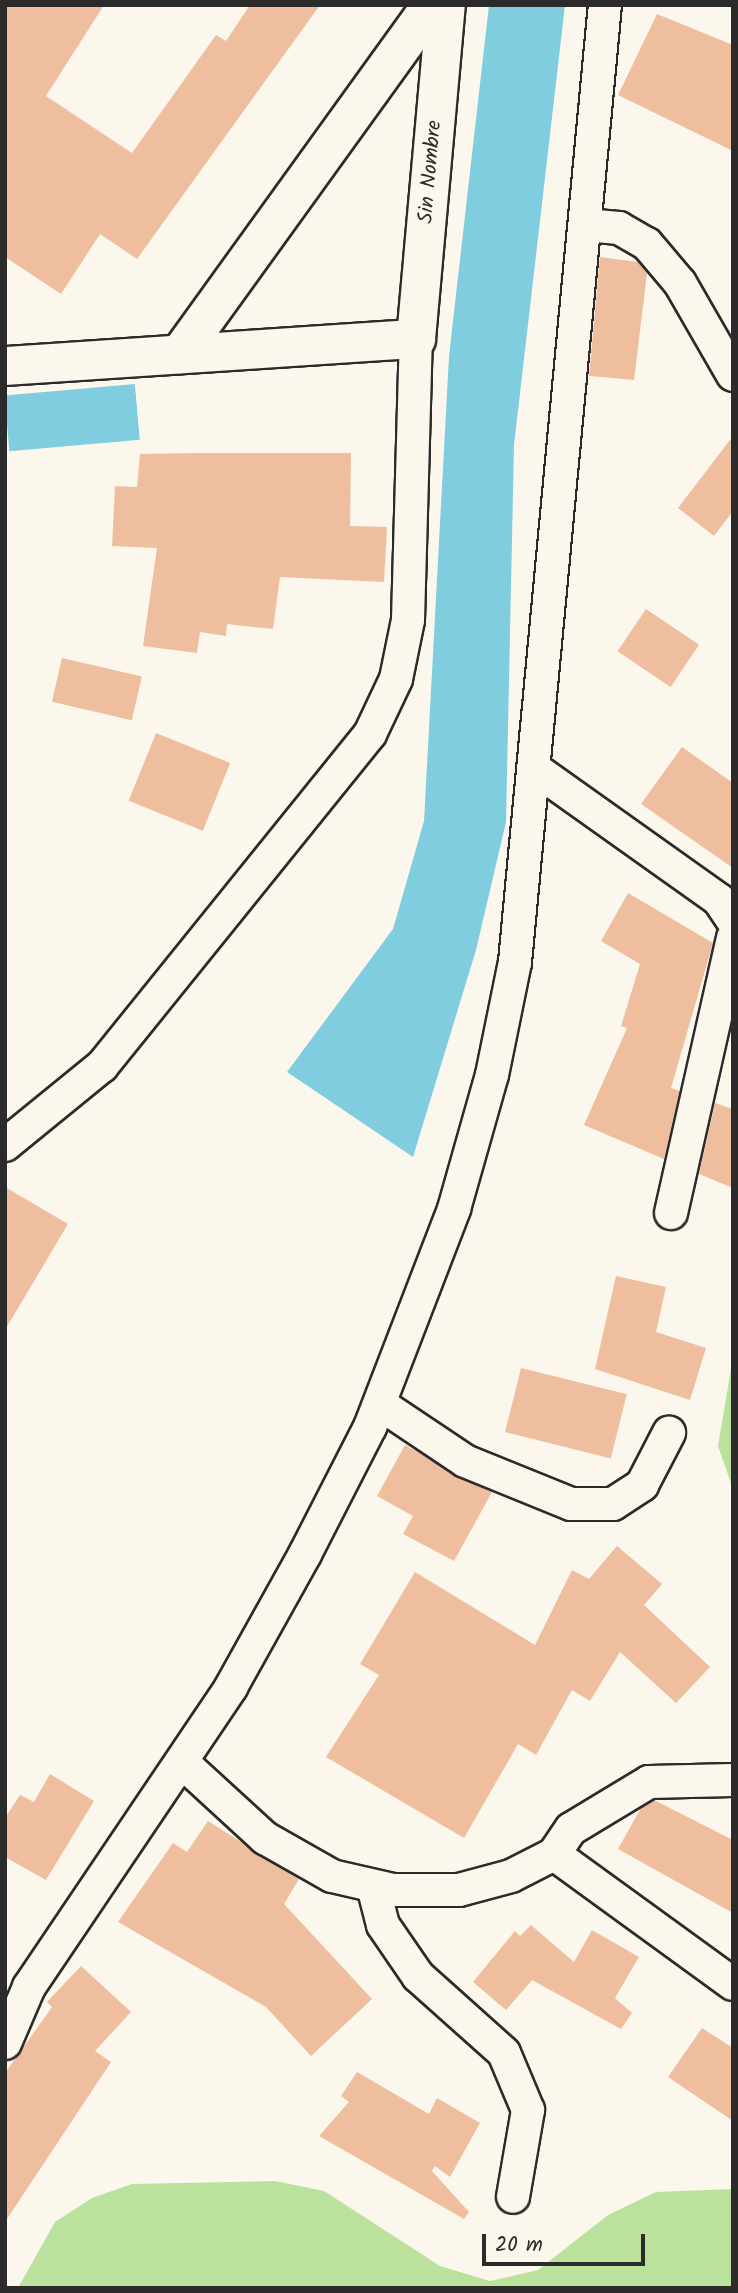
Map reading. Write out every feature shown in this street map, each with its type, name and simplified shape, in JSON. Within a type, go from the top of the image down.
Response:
[{"type":"street","points":[[180,355],[432,5]]},
{"type":"street","name":"Sin Nombre","points":[[416,339],[446,5]]},
{"type":"street","points":[[5,366],[416,339]]},
{"type":"lane","points":[[5,2043],[29,1987],[182,1762],[298,1566],[380,1404],[454,1209],[492,1075],[514,962],[535,769],[605,5]]},
{"type":"lane","points":[[585,225],[619,228],[647,244],[680,283],[733,375]]},
{"type":"lane","points":[[5,1144],[102,1066],[370,734],[396,679],[408,620],[416,339]]},
{"type":"lane","points":[[535,769],[719,900],[733,922]]},
{"type":"lane","points":[[671,1213],[733,938]]},
{"type":"lane","points":[[380,1404],[465,1461],[570,1504],[613,1504],[642,1485],[669,1433]]},
{"type":"lane","points":[[182,1762],[265,1838],[332,1877],[373,1886],[459,1890],[511,1876],[554,1854],[571,1829],[649,1782],[733,1780]]},
{"type":"lane","points":[[554,1854],[733,1984]]},
{"type":"lane","points":[[373,1886],[383,1925],[418,1976],[504,2053],[528,2110],[513,2197]]},
{"type":"green space","points":[[733,1357],[733,1489],[718,1446]]},
{"type":"green space","points":[[275,2181],[324,2191],[440,2266],[490,2281],[538,2270],[608,2215],[656,2192],[733,2189],[733,2288],[18,2288],[55,2222],[92,2198],[132,2184]]},
{"type":"water","points":[[489,5],[565,5],[514,445],[506,822],[476,950],[413,1157],[287,1072],[393,929],[424,821],[449,356]]},
{"type":"water","points":[[135,384],[140,440],[9,451],[5,395]]},
{"type":"pier","points":[[445,356],[449,356],[442,415],[442,414]]},
{"type":"pier","points":[[135,384],[139,384],[143,440],[140,440]]},
{"type":"building","points":[[5,5],[104,5],[46,96],[132,153],[216,35],[226,41],[250,5],[320,5],[137,259],[100,234],[61,294],[5,257]]},
{"type":"building","points":[[657,14],[733,45],[733,151],[618,95]]},
{"type":"building","points":[[600,257],[638,262],[647,273],[634,380],[589,376]]},
{"type":"building","points":[[733,436],[733,511],[714,536],[678,508]]},
{"type":"building","points":[[351,453],[350,526],[387,527],[384,582],[280,577],[273,629],[227,624],[226,636],[200,632],[197,653],[143,646],[157,548],[112,546],[115,486],[137,487],[140,454]]},
{"type":"building","points":[[646,609],[699,645],[671,687],[617,651]]},
{"type":"building","points":[[62,658],[142,676],[132,720],[52,702]]},
{"type":"building","points":[[156,733],[230,763],[203,831],[129,801]]},
{"type":"building","points":[[682,747],[733,783],[733,868],[641,804]]},
{"type":"building","points":[[628,893],[713,943],[671,1088],[680,1091],[664,1159],[584,1125],[627,1028],[621,1026],[640,964],[601,941]]},
{"type":"building","points":[[715,1103],[733,1109],[733,1188],[699,1174]]},
{"type":"building","points":[[5,1187],[68,1224],[5,1330]]},
{"type":"building","points":[[616,1276],[666,1287],[656,1332],[706,1348],[690,1400],[595,1369]]},
{"type":"building","points":[[521,1368],[627,1394],[611,1458],[505,1432]]},
{"type":"building","points":[[405,1445],[492,1492],[454,1561],[403,1534],[413,1516],[377,1496]]},
{"type":"building","points":[[617,1546],[662,1584],[644,1605],[710,1667],[676,1703],[620,1652],[590,1701],[572,1690],[536,1755],[518,1744],[464,1838],[326,1757],[379,1675],[360,1664],[415,1572],[535,1645],[572,1570],[589,1579]]},
{"type":"building","points":[[50,1774],[94,1801],[46,1880],[5,1857],[5,1818],[20,1795],[34,1802]]},
{"type":"building","points":[[654,1800],[733,1840],[733,1913],[618,1849],[641,1808]]},
{"type":"building","points":[[208,1821],[299,1879],[284,1904],[372,1999],[311,2056],[266,2007],[118,1922],[173,1843],[187,1852]]},
{"type":"building","points":[[531,1925],[574,1962],[592,1930],[639,1957],[615,1998],[632,2013],[621,2029],[532,1980],[506,2010],[473,1982],[515,1931],[520,1936]]},
{"type":"building","points":[[81,1966],[131,2012],[95,2051],[111,2062],[5,2222],[5,2073],[52,2007],[47,2002]]},
{"type":"building","points":[[702,2028],[733,2048],[733,2121],[668,2077]]},
{"type":"building","points":[[357,2072],[429,2114],[437,2098],[480,2123],[450,2177],[435,2166],[432,2171],[469,2212],[464,2219],[319,2136],[349,2102],[341,2096]]}]
